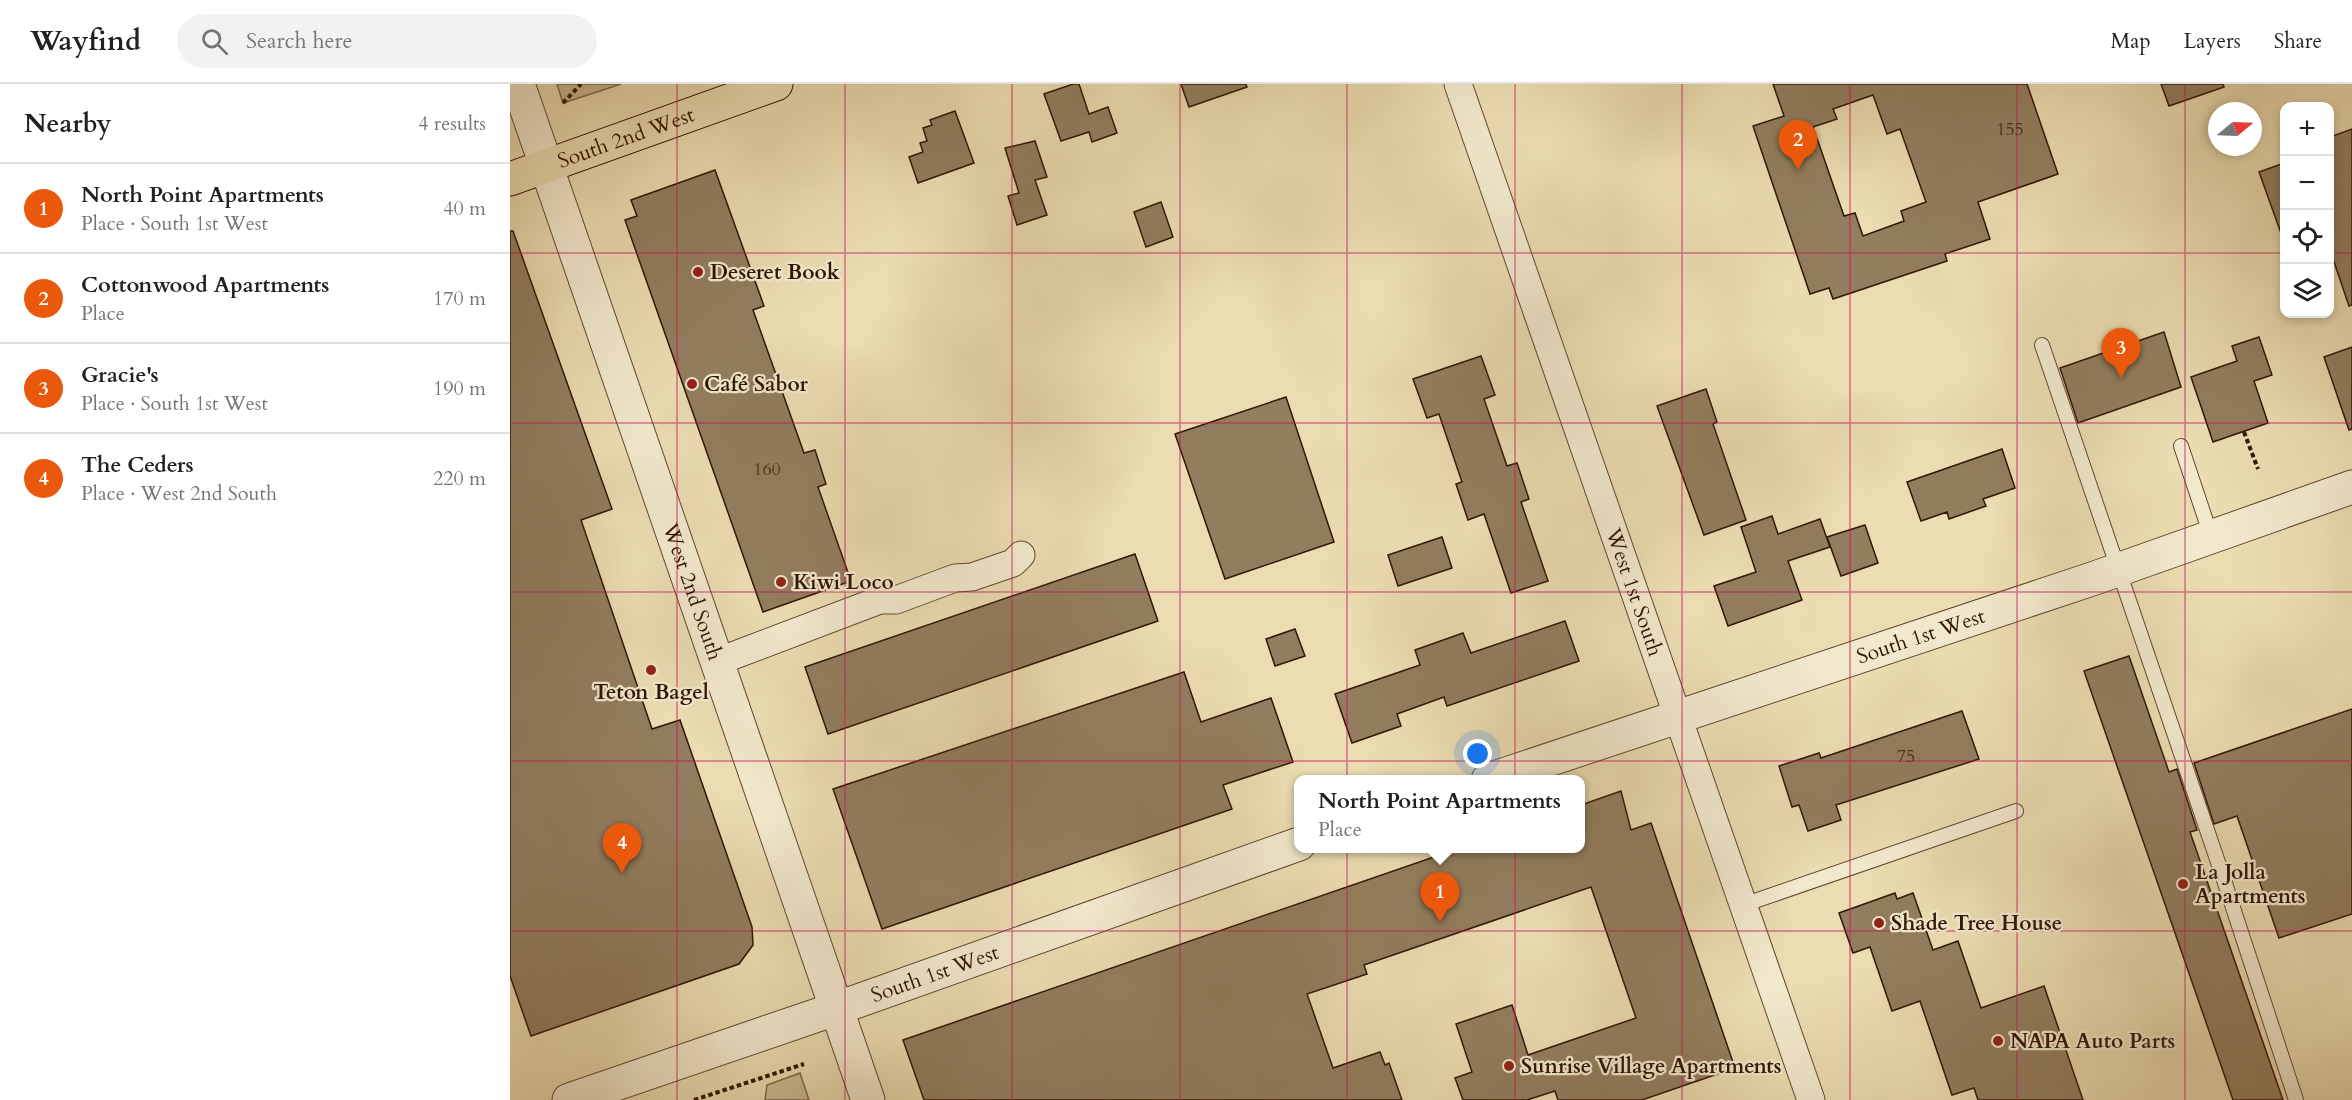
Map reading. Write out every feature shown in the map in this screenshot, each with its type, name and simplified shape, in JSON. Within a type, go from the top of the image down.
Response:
[{"type":"main road","name":"South 2nd West","points":[[510,179],[776,84]]},
{"type":"street","name":"West 2nd South","points":[[518,84],[719,661],[868,1100]]},
{"type":"street","name":"West 1st South","points":[[1458,84],[1811,1100]]},
{"type":"street","name":"South 1st West","points":[[1503,775],[2119,569],[2352,487]]},
{"type":"street","points":[[719,661],[880,600],[896,600],[955,578],[972,577],[1013,563],[1021,555]]},
{"type":"street","name":"South 1st West","points":[[569,1100],[838,1008],[1294,846]]},
{"type":"lane","points":[[2042,345],[2296,1100]]},
{"type":"lane","points":[[2181,446],[2211,536]]},
{"type":"lane","points":[[1743,905],[2016,811]]},
{"type":"path","points":[[571,84],[573,90]]},
{"type":"path","points":[[563,103],[581,84]]},
{"type":"path","points":[[2244,432],[2258,470]]},
{"type":"path","points":[[694,1100],[804,1064]]},
{"type":"shaded area","points":[[557,84],[621,84],[563,103]]},
{"type":"shaded area","points":[[800,1073],[809,1100],[765,1100],[767,1085]]},
{"type":"building","points":[[1079,84],[1089,114],[1108,107],[1117,133],[1092,142],[1089,132],[1061,141],[1044,94]]},
{"type":"building","points":[[1181,84],[1246,84],[1247,87],[1189,107]]},
{"type":"building","points":[[1773,84],[2027,84],[2058,174],[1978,202],[1990,239],[1945,254],[1947,261],[1833,299],[1829,288],[1810,294],[1753,126],[1784,116]],"holes":[[[1873,95],[1887,134],[1900,129],[1926,202],[1901,211],[1904,221],[1863,236],[1855,213],[1844,216],[1813,127],[1837,119],[1833,109]]]},
{"type":"building","points":[[2161,84],[2223,84],[2224,87],[2169,106]]},
{"type":"building","points":[[955,111],[974,163],[918,183],[909,157],[923,152],[920,143],[927,141],[923,128],[932,125],[930,120]]},
{"type":"building","points":[[2352,129],[2352,305],[2349,306],[2334,262],[2334,136]]},
{"type":"building","points":[[1035,141],[1047,177],[1035,180],[1047,215],[1017,225],[1008,196],[1019,193],[1005,148]]},
{"type":"building","points":[[2280,164],[2280,230],[2259,172]]},
{"type":"building","points":[[715,170],[764,306],[753,310],[804,453],[815,450],[826,484],[818,487],[851,581],[763,612],[625,220],[637,216],[631,200]]},
{"type":"building","points":[[1161,202],[1173,237],[1146,247],[1134,212]]},
{"type":"building","points":[[510,231],[513,231],[612,509],[581,520],[652,729],[680,720],[752,927],[753,945],[739,964],[531,1036],[510,976]]},
{"type":"building","points":[[2164,332],[2181,387],[2078,423],[2060,368]]},
{"type":"building","points":[[2259,337],[2272,375],[2254,381],[2268,423],[2213,442],[2191,377],[2237,361],[2232,346]]},
{"type":"building","points":[[2352,347],[2352,429],[2349,430],[2324,357]]},
{"type":"building","points":[[1481,356],[1495,395],[1484,399],[1507,466],[1517,463],[1529,499],[1521,502],[1548,581],[1511,593],[1484,514],[1468,520],[1456,484],[1462,482],[1439,414],[1427,418],[1413,379]]},
{"type":"building","points":[[1706,389],[1717,422],[1713,424],[1746,520],[1704,535],[1657,406]]},
{"type":"building","points":[[1286,397],[1334,542],[1225,579],[1175,434]]},
{"type":"building","points":[[2002,449],[2015,488],[1983,499],[1986,506],[1949,519],[1947,512],[1921,521],[1907,482]]},
{"type":"building","points":[[1772,516],[1778,534],[1820,519],[1830,547],[1788,561],[1802,600],[1728,626],[1714,586],[1756,572],[1741,527]]},
{"type":"building","points":[[1865,525],[1878,563],[1841,576],[1827,537]]},
{"type":"building","points":[[1442,537],[1452,568],[1398,586],[1388,555]]},
{"type":"building","points":[[1135,554],[1158,621],[828,734],[805,667]]},
{"type":"building","points":[[1565,621],[1579,661],[1447,706],[1444,697],[1397,714],[1401,726],[1352,743],[1335,694],[1420,665],[1415,650],[1463,633],[1471,653]]},
{"type":"building","points":[[1295,629],[1305,656],[1275,666],[1266,639]]},
{"type":"building","name":"La Jolla Apartments","points":[[2129,656],[2169,772],[2177,769],[2197,830],[2190,832],[2283,1100],[2233,1100],[2084,671]]},
{"type":"building","points":[[1184,672],[1201,722],[1271,698],[1293,762],[1223,785],[1232,809],[882,929],[833,789]]},
{"type":"building","points":[[2352,709],[2352,914],[2279,938],[2237,816],[2214,824],[2194,763]]},
{"type":"building","points":[[1962,711],[1979,759],[1836,805],[1841,820],[1808,831],[1799,805],[1792,807],[1779,766],[1819,753],[1821,758]]},
{"type":"building","points":[[1621,791],[1631,830],[1651,823],[1735,1068],[1642,1100],[1558,1100],[1555,1091],[1527,1100],[1463,1100],[1455,1078],[1472,1072],[1456,1024],[1512,1005],[1528,1055],[1636,1018],[1591,887],[1364,965],[1367,974],[1307,994],[1333,1068],[1380,1052],[1385,1065],[1389,1063],[1402,1100],[924,1100],[903,1040],[1445,853],[1585,853],[1585,804]]},
{"type":"building","points":[[1895,893],[1897,899],[1913,893],[1933,950],[1958,941],[1981,1008],[2044,986],[2083,1100],[1978,1100],[1974,1088],[1952,1095],[1920,1001],[1892,1011],[1870,947],[1853,953],[1839,913]]},
{"type":"place","name":"Cottonwood Apartments","points":[[1798,170]]},
{"type":"place","name":"Deseret Book","points":[[698,272]]},
{"type":"place","name":"Gracie's","points":[[2121,378]]},
{"type":"place","name":"Café Sabor","points":[[692,384]]},
{"type":"place","name":"Kiwi Loco","points":[[781,582]]},
{"type":"place","name":"Teton Bagel","points":[[651,670]]},
{"type":"place","name":"The Ceders","points":[[622,873]]},
{"type":"place","name":"La Jolla Apartments","points":[[2183,884]]},
{"type":"place","name":"North Point Apartments","points":[[1440,922]]},
{"type":"place","name":"Shade Tree House","points":[[1879,923]]},
{"type":"place","name":"NAPA Auto Parts","points":[[1998,1041]]},
{"type":"place","name":"Sunrise Village Apartments","points":[[1509,1066]]}]
